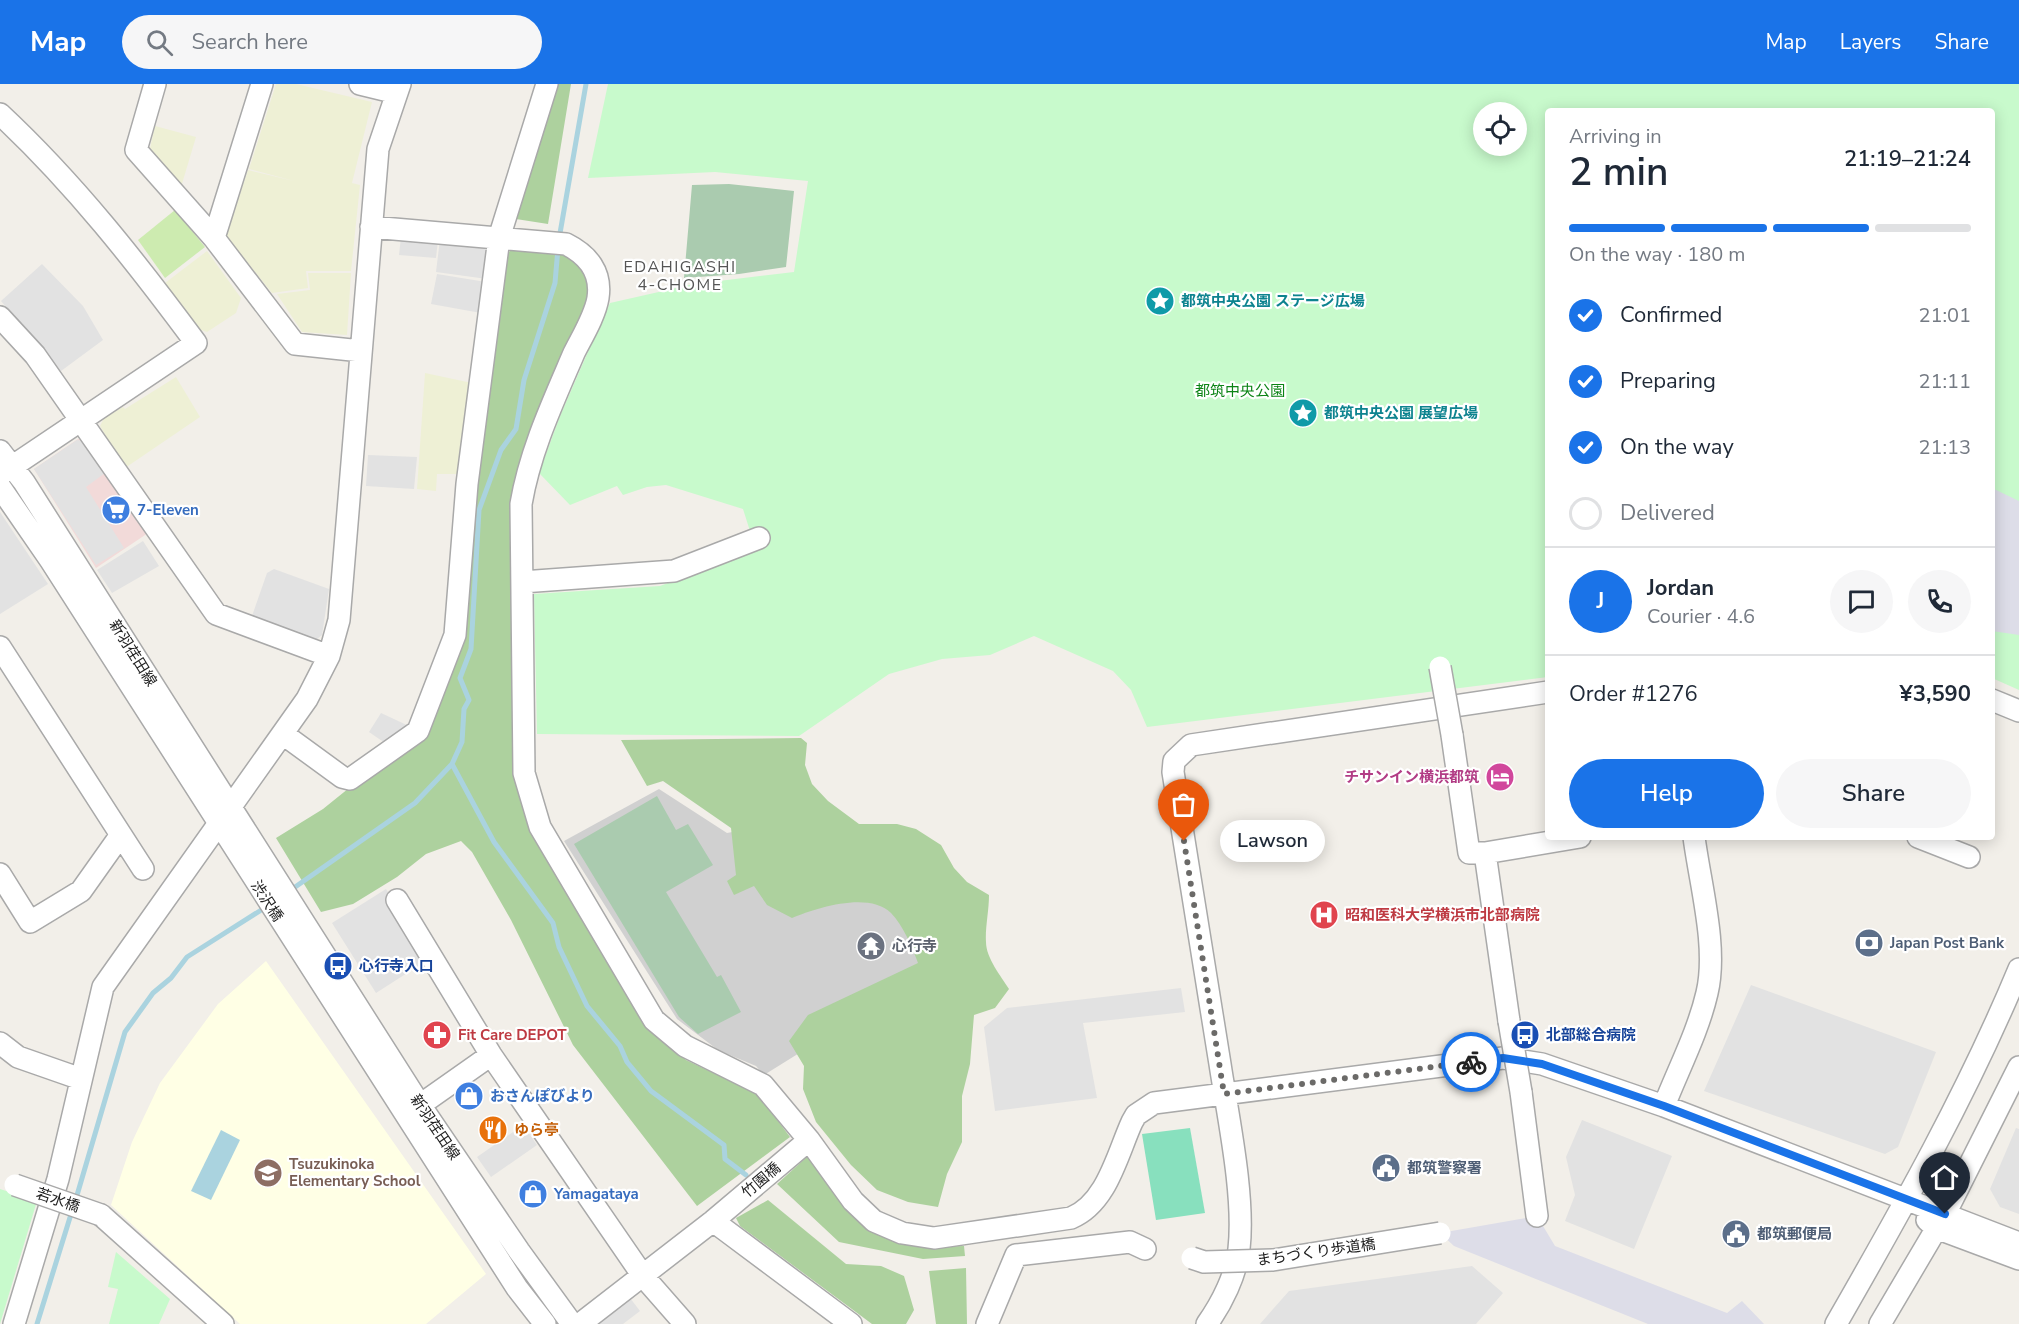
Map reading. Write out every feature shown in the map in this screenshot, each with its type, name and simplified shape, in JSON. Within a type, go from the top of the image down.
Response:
[{"type":"street","points":[[155,84],[136,150],[214,238],[295,344],[361,351]]},
{"type":"street","points":[[214,238],[262,84]]},
{"type":"street","points":[[14,1324],[58,1179],[103,987],[307,699],[329,656],[340,610],[378,149],[398,88],[360,84]]},
{"type":"street","points":[[283,734],[342,777],[350,779],[418,731],[455,635],[467,484],[506,239],[547,84]]},
{"type":"street","points":[[0,114],[31,143],[131,254],[196,343],[82,420],[4,464]]},
{"type":"street","points":[[372,227],[566,244],[589,259],[598,281],[598,300],[546,419],[526,474],[521,504],[524,772],[540,827],[654,1020],[685,1046],[763,1085],[809,1140],[853,1201],[874,1221],[902,1233],[934,1238],[1071,1218],[1085,1212],[1097,1198],[1136,1115],[1154,1103],[1503,1058],[1542,1064],[1664,1106],[1906,1202],[2019,1259]]},
{"type":"street","points":[[0,317],[35,355],[216,614],[329,656]]},
{"type":"street","name":"新羽荏田線","points":[[4,464],[230,806],[254,863]]},
{"type":"street","name":"新羽荏田線","points":[[0,488],[51,561],[218,825],[254,863]]},
{"type":"street","points":[[522,582],[674,571],[759,538]]},
{"type":"street","points":[[0,647],[143,870]]},
{"type":"street","points":[[1440,667],[1469,854],[1562,840]]},
{"type":"street","points":[[1207,1324],[1220,1303],[1239,1250],[1240,1214],[1224,1094],[1173,772],[1174,762],[1191,746],[1545,692]]},
{"type":"street","points":[[1995,701],[2019,711]]},
{"type":"street","points":[[0,874],[30,922],[81,891],[120,836]]},
{"type":"street","points":[[1664,1106],[1701,1012],[1710,975],[1709,943],[1694,840]]},
{"type":"street","points":[[1926,840],[1969,857]]},
{"type":"street","points":[[1485,853],[1537,1216]]},
{"type":"street","name":"渋沢橋","points":[[254,863],[297,930]]},
{"type":"street","points":[[397,900],[491,1055],[643,1276],[685,1324]]},
{"type":"street","name":"新羽荏田線","points":[[297,930],[572,1324]]},
{"type":"street","name":"新羽荏田線","points":[[297,930],[517,1288],[545,1324]]},
{"type":"street","points":[[1836,1324],[1906,1202],[1996,1025],[2019,969]]},
{"type":"street","points":[[0,1043],[18,1057],[81,1079]]},
{"type":"street","points":[[420,1105],[491,1055]]},
{"type":"street","points":[[1880,1324],[1940,1221],[2019,1067]]},
{"type":"street","name":"竹園橋","points":[[580,1324],[712,1221],[809,1140]]},
{"type":"street","name":"若水橋","points":[[7,1183],[101,1215],[223,1324]]},
{"type":"street","points":[[712,1221],[851,1324]]},
{"type":"street","points":[[1940,1221],[2019,1243]]},
{"type":"street","name":"まちづくり歩道橋","points":[[1192,1258],[1204,1262],[1273,1260],[1440,1233]]},
{"type":"street","points":[[987,1324],[1016,1255],[1130,1242],[1145,1249]]},
{"type":"shaded area","points":[[276,84],[296,84],[372,102],[352,183],[360,185],[351,271],[306,271],[308,288],[272,293],[226,236],[248,170],[294,181],[249,169]]},
{"type":"shaded area","points":[[155,126],[196,137],[181,187],[150,148]]},
{"type":"shaded area","points":[[729,184],[794,191],[786,267],[739,274],[684,278],[692,185]]},
{"type":"shaded area","points":[[401,237],[438,240],[436,258],[399,255]]},
{"type":"shaded area","points":[[440,239],[487,246],[487,279],[436,272]]},
{"type":"shaded area","points":[[207,251],[241,298],[236,313],[207,332],[198,329],[165,283]]},
{"type":"shaded area","points":[[42,264],[83,306],[103,340],[61,371],[1,301]]},
{"type":"shaded area","points":[[308,273],[351,273],[347,335],[302,332],[277,294],[310,290]]},
{"type":"shaded area","points":[[437,274],[486,282],[481,313],[431,304]]},
{"type":"shaded area","points":[[425,373],[472,383],[460,474],[437,474],[436,491],[417,489]]},
{"type":"shaded area","points":[[176,377],[200,417],[125,468],[100,426],[104,418],[123,407],[125,409]]},
{"type":"shaded area","points":[[78,439],[86,440],[148,533],[96,568],[34,469]]},
{"type":"shaded area","points":[[77,440],[84,441],[105,473],[86,487],[124,548],[96,565],[34,469]]},
{"type":"shaded area","points":[[368,455],[417,457],[414,489],[366,486]]},
{"type":"shaded area","points":[[1995,489],[2019,501],[2019,635],[1995,631]]},
{"type":"shaded area","points":[[0,512],[48,584],[0,614]]},
{"type":"shaded area","points":[[143,541],[159,566],[112,593],[97,570]]},
{"type":"shaded area","points":[[274,569],[329,589],[322,635],[316,640],[252,616],[267,573]]},
{"type":"shaded area","points":[[381,713],[411,727],[385,743],[369,732]]},
{"type":"shaded area","points":[[659,789],[727,833],[759,827],[883,888],[931,971],[764,1075],[756,1066],[718,1050],[677,1019],[564,841]]},
{"type":"shaded area","points":[[657,796],[676,830],[688,824],[713,865],[666,892],[717,977],[721,975],[741,1012],[698,1034],[679,1017],[574,844]]},
{"type":"shaded area","points":[[386,889],[429,959],[376,993],[332,923]]},
{"type":"shaded area","name":"Tsuzukinoka Elementary School","points":[[266,961],[486,1274],[426,1324],[240,1324],[111,1205],[132,1142],[160,1083],[218,1004]]},
{"type":"shaded area","points":[[1751,985],[1936,1052],[1898,1147],[1885,1154],[1704,1091]]},
{"type":"shaded area","points":[[1181,988],[1185,1012],[1083,1023],[1097,1098],[995,1111],[984,1027],[1007,1008]]},
{"type":"shaded area","points":[[1582,1120],[1672,1156],[1634,1249],[1565,1221],[1575,1195],[1566,1157]]},
{"type":"shaded area","points":[[523,1125],[537,1145],[491,1177],[477,1157]]},
{"type":"shaded area","points":[[2016,1128],[2019,1129],[2019,1214],[2000,1207],[1990,1189]]},
{"type":"shaded area","points":[[1537,1216],[1555,1246],[1727,1313],[1742,1301],[1764,1324],[1648,1324],[1454,1246],[1440,1233]]},
{"type":"shaded area","points":[[1472,1266],[1503,1293],[1476,1324],[1260,1324],[1289,1291]]},
{"type":"shaded area","points":[[627,1294],[640,1311],[623,1324],[596,1324]]},
{"type":"green space","points":[[557,84],[571,84],[548,224],[516,219]]},
{"type":"green space","name":"都筑中央公園","points":[[608,84],[2019,84],[2019,690],[1995,679],[1995,108],[1545,108],[1545,677],[1147,727],[1131,690],[1113,671],[1034,636],[990,655],[942,659],[889,674],[799,736],[537,734],[534,594],[660,586],[756,550],[743,509],[666,485],[647,487],[623,495],[617,486],[570,505],[539,473],[560,416],[604,315],[610,303],[694,284],[794,272],[808,181],[715,172],[588,178]]},
{"type":"green space","points":[[175,210],[205,247],[165,278],[138,240]]},
{"type":"green space","points":[[512,249],[555,253],[577,262],[584,270],[589,283],[590,300],[525,455],[521,786],[654,1033],[686,1060],[758,1094],[790,1137],[697,1206],[573,1045],[511,920],[472,852],[461,841],[426,854],[397,877],[353,904],[321,912],[276,838],[323,809],[359,780],[405,749],[462,649],[472,525],[504,257]]},
{"type":"green space","points":[[801,738],[807,743],[805,765],[812,784],[828,801],[859,824],[897,824],[916,829],[941,845],[954,868],[967,882],[989,895],[986,931],[988,954],[1009,989],[995,1008],[974,1015],[970,1064],[962,1096],[962,1142],[947,1174],[938,1207],[908,1202],[877,1190],[851,1165],[816,1122],[803,1089],[804,1066],[789,1041],[808,1015],[918,963],[899,924],[891,913],[881,906],[870,903],[842,903],[792,918],[767,905],[754,886],[734,895],[727,881],[736,875],[731,828],[663,781],[647,786],[621,740]]},
{"type":"green space","points":[[1190,1128],[1205,1213],[1156,1220],[1142,1134]]},
{"type":"green space","points":[[809,1155],[880,1233],[918,1247],[964,1246],[965,1256],[923,1259],[839,1242],[777,1184]]},
{"type":"green space","points":[[0,1189],[37,1201],[0,1324]]},
{"type":"green space","points":[[768,1200],[846,1264],[881,1266],[904,1276],[914,1310],[906,1324],[872,1324],[740,1226],[736,1218]]},
{"type":"green space","points":[[116,1252],[170,1299],[159,1324],[109,1324],[118,1289],[108,1287]]},
{"type":"green space","points":[[966,1268],[967,1324],[936,1324],[929,1271]]},
{"type":"water","points":[[221,1130],[240,1140],[211,1200],[191,1191]]},
{"type":"waterway","points":[[559,239],[586,84]]},
{"type":"waterway","points":[[288,892],[415,803],[452,764],[462,742],[464,709],[469,700],[460,678],[471,649],[479,510],[501,450],[516,429],[524,380],[555,283],[558,248]]},
{"type":"waterway","points":[[452,764],[494,842],[553,923],[559,947],[587,1006],[620,1046],[627,1062],[651,1091],[724,1145],[725,1159],[746,1175]]},
{"type":"waterway","points":[[75,1202],[125,1032],[153,993],[171,978],[187,957],[266,907]]},
{"type":"waterway","points":[[37,1324],[72,1211]]},
{"type":"way so far","points":[[1184,841],[1224,1094],[1471,1062]]},
{"type":"place","name":"都筑中央公園 ステージ広場","points":[[1160,301]]},
{"type":"place","name":"都筑中央公園 展望広場","points":[[1303,413]]},
{"type":"place","name":"7-Eleven","points":[[116,510]]},
{"type":"place","name":"チサンイン横浜都筑","points":[[1500,777]]},
{"type":"place","name":"Lawson","points":[[1184,841]]},
{"type":"place","name":"昭和医科大学横浜市北部病院","points":[[1324,915]]},
{"type":"place","name":"Japan Post Bank","points":[[1869,943]]},
{"type":"place","name":"心行寺","points":[[871,946]]},
{"type":"place","name":"心行寺入口","points":[[338,966]]},
{"type":"place","name":"Fit Care DEPOT","points":[[437,1035]]},
{"type":"place","name":"北部総合病院","points":[[1525,1035]]},
{"type":"place","name":"おさんぽびより","points":[[469,1096]]},
{"type":"place","name":"ゆら亭","points":[[493,1130]]},
{"type":"place","name":"都筑警察署","points":[[1386,1168]]},
{"type":"place","name":"Tsuzukinoka Elementary School","points":[[268,1173]]},
{"type":"place","name":"Yamagataya","points":[[533,1194]]},
{"type":"place","name":"都筑郵便局","points":[[1736,1234]]},
{"type":"district","name":"EDAHIGASHI 4-CHOME","points":[[680,275]]},
{"type":"route","points":[[1471,1062],[1503,1058],[1542,1064],[1664,1106],[1906,1202],[1945,1214]]}]
